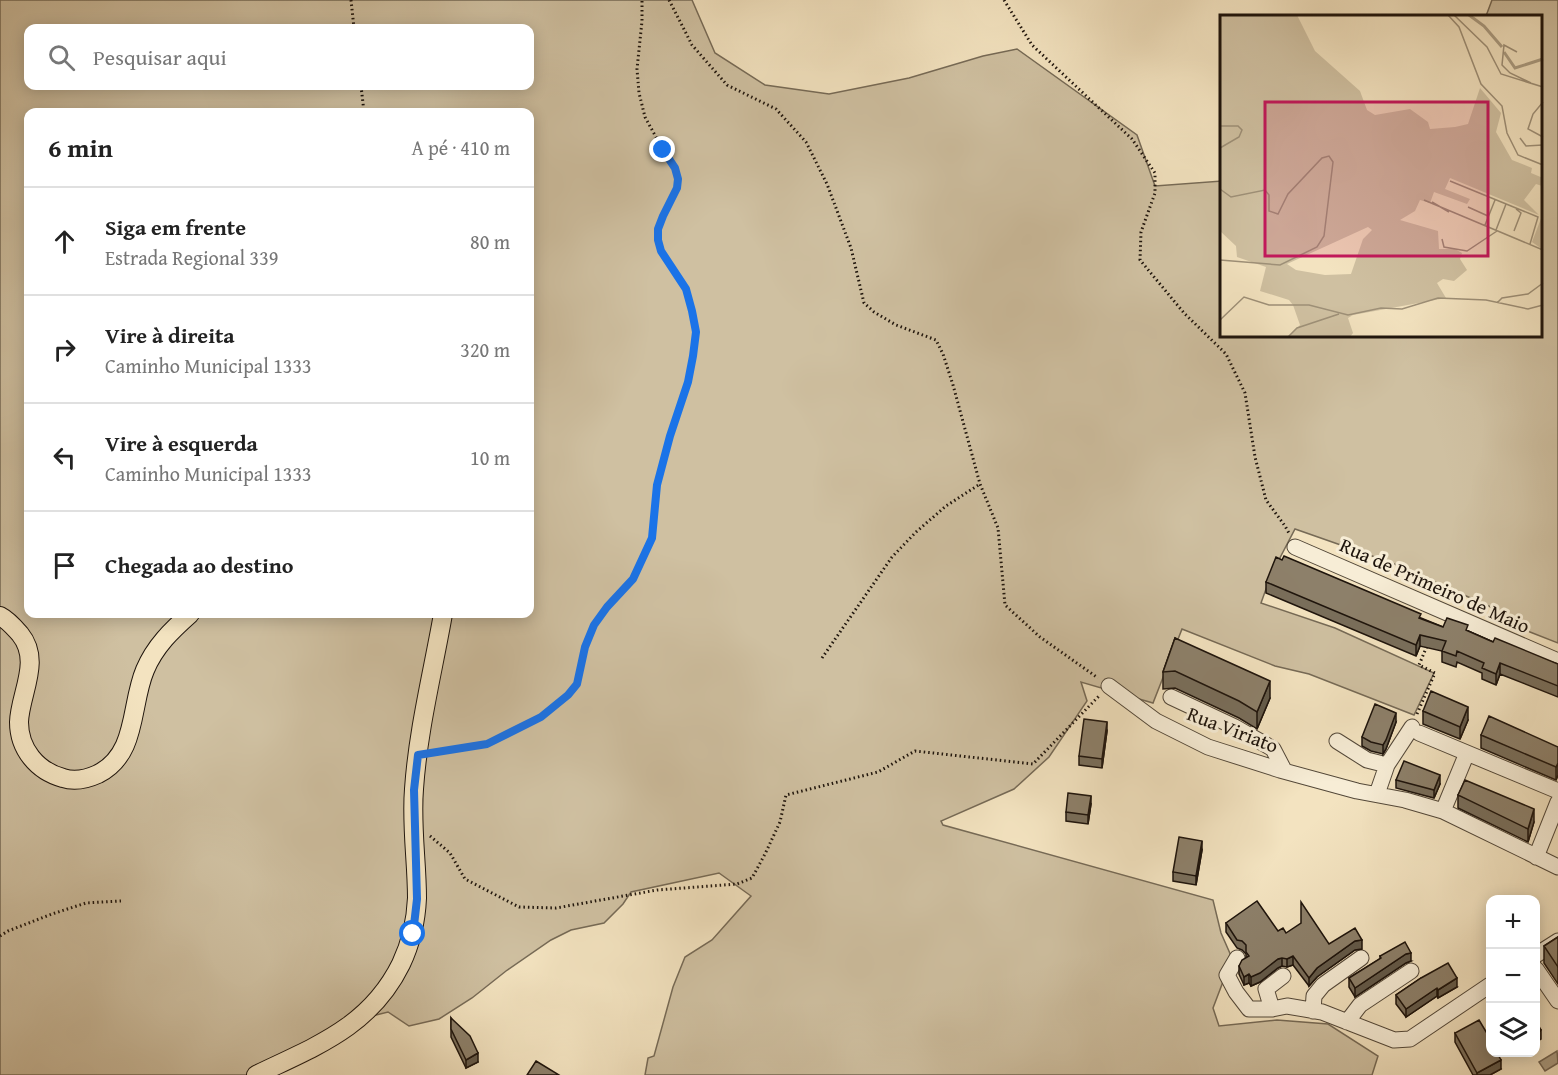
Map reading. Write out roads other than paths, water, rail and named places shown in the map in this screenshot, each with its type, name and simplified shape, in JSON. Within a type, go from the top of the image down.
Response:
[{"type":"main road","points":[[0,616],[14,626],[24,639],[28,650],[30,664],[28,680],[19,721],[22,741],[30,757],[41,769],[66,779],[78,780],[102,772],[120,757],[127,741],[139,687],[151,658],[160,643],[185,618]]},
{"type":"main road","points":[[256,1075],[338,1034],[365,1014],[388,988],[409,946],[416,918],[417,899],[414,790],[442,618]]},
{"type":"street","name":"Rua de Primeiro de Maio","points":[[1295,547],[1558,661]]},
{"type":"street","name":"Rua Viriato","points":[[1109,686],[1156,721],[1208,747],[1357,791],[1405,800],[1443,811],[1558,867]]},
{"type":"street","name":"Rua Viriato","points":[[1171,697],[1235,727],[1273,749],[1284,770]]},
{"type":"street","points":[[1377,794],[1387,765],[1415,730],[1558,791]]},
{"type":"street","points":[[1337,741],[1367,760],[1387,765]]},
{"type":"street","points":[[1443,811],[1467,753]]},
{"type":"street","points":[[1536,857],[1558,802]]},
{"type":"street","points":[[1540,953],[1558,941]]},
{"type":"street","points":[[1237,958],[1227,975],[1249,1009],[1272,1009],[1287,1006],[1322,1012],[1394,1040],[1410,1039],[1486,989]]},
{"type":"street","points":[[1312,1011],[1314,996],[1323,985],[1361,958]]},
{"type":"street","points":[[1347,1022],[1360,1005],[1411,971]]},
{"type":"street","points":[[1540,975],[1558,1001]]},
{"type":"street","points":[[1272,1009],[1266,989],[1283,976]]}]
